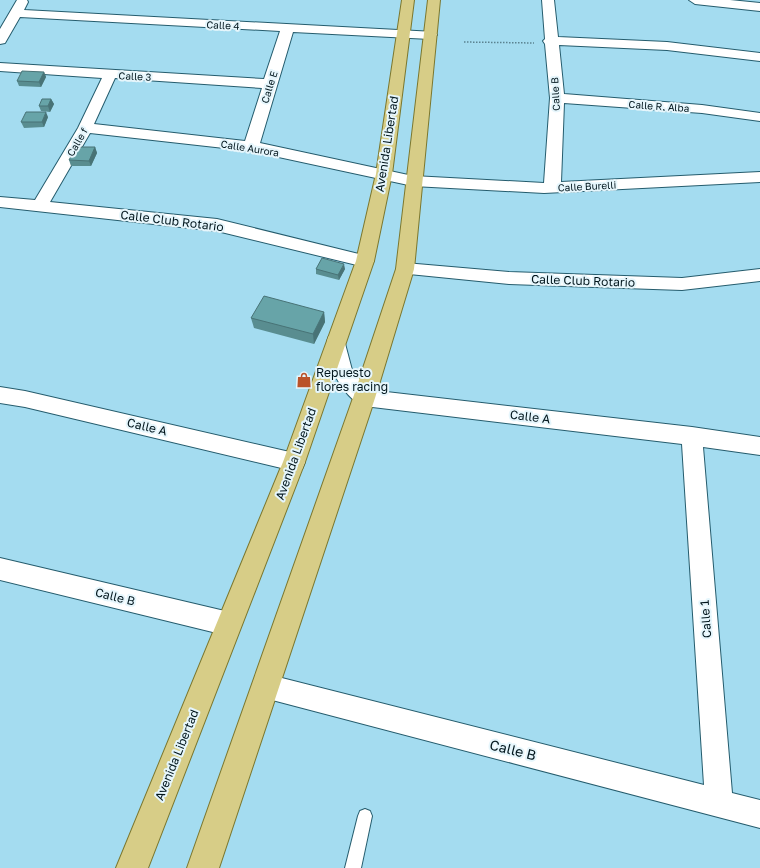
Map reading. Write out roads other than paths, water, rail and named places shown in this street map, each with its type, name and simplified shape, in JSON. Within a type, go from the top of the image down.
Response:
[{"type":"main road","name":"Avenida Libertad","points":[[132,868],[294,462],[365,261],[384,174],[408,0]]},
{"type":"main road","points":[[203,868],[364,398],[405,269],[434,0]]},
{"type":"street","points":[[0,40],[23,0]]},
{"type":"street","name":"Calle B","points":[[548,0],[550,42],[557,98],[553,187]]},
{"type":"street","points":[[695,0],[760,7]]},
{"type":"street","name":"Calle 4","points":[[16,13],[287,29],[430,35]]},
{"type":"street","name":"Calle E","points":[[250,146],[287,29]]},
{"type":"street","points":[[550,42],[667,46],[760,57]]},
{"type":"street","name":"Calle 3","points":[[0,67],[270,84]]},
{"type":"street","name":"Calle f","points":[[39,207],[85,128],[110,75]]},
{"type":"street","name":"Calle R. Alba","points":[[557,98],[702,109],[760,117]]},
{"type":"street","name":"Calle Aurora","points":[[85,128],[250,146],[414,181]]},
{"type":"street","name":"Calle Burelli","points":[[414,181],[553,187],[760,177]]},
{"type":"street","name":"Calle Club Rotario","points":[[0,202],[217,225],[365,261]]},
{"type":"street","name":"Calle Club Rotario","points":[[405,269],[509,278],[682,284],[760,276]]},
{"type":"street","points":[[336,341],[338,361],[342,371],[364,398]]},
{"type":"street","name":"Calle A","points":[[0,395],[25,399],[294,462]]},
{"type":"street","name":"Calle A","points":[[364,398],[692,436],[760,446]]},
{"type":"street","name":"Calle 1","points":[[692,436],[719,802]]},
{"type":"street","name":"Calle B","points":[[0,569],[229,624]]},
{"type":"street","name":"Calle B","points":[[266,687],[719,802],[760,814]]},
{"type":"lane","points":[[353,868],[365,816]]},
{"type":"place","name":"Repuesto flores racing","points":[[304,380]]}]
